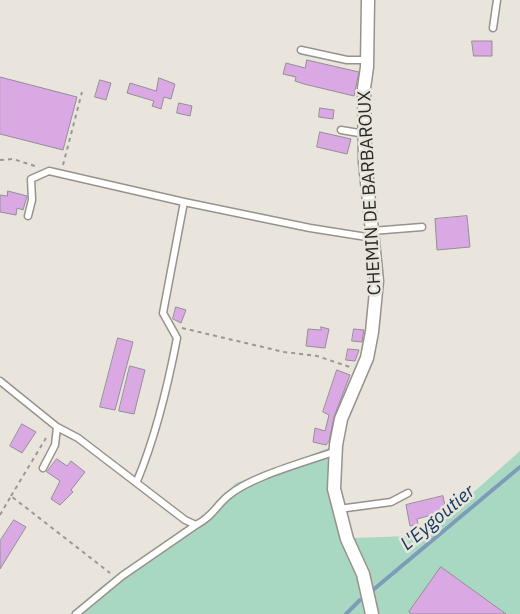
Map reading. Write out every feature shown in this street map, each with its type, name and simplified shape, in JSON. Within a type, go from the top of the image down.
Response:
[{"type":"street","name":"CHEMIN DE BARBAROUX","points":[[368,0],[367,60],[364,88],[365,162],[377,282],[372,332],[362,369],[341,419],[336,451],[334,489],[347,539],[363,574],[372,614]]},
{"type":"lane","points":[[493,28],[497,0]]},
{"type":"lane","points":[[301,50],[347,60],[367,60]]},
{"type":"lane","points":[[341,130],[365,134]]},
{"type":"lane","points":[[28,216],[32,200],[31,179],[49,171],[310,228],[373,234],[422,227]]},
{"type":"lane","points":[[137,481],[146,460],[176,338],[171,325],[163,313],[184,202]]},
{"type":"lane","points":[[0,381],[57,427],[78,438],[137,481],[185,520],[196,525]]},
{"type":"lane","points":[[43,468],[55,445],[57,427]]},
{"type":"lane","points":[[76,614],[118,579],[209,518],[228,496],[250,483],[336,451]]},
{"type":"lane","points":[[339,509],[391,502],[408,493]]},
{"type":"path","points":[[59,174],[66,157],[82,92]]},
{"type":"path","points":[[0,160],[13,158],[49,171]]},
{"type":"path","points":[[171,325],[284,352],[317,356],[338,364],[362,369]]},
{"type":"path","points":[[0,515],[46,438],[57,427]]},
{"type":"path","points":[[11,496],[118,579]]},
{"type":"green space","points":[[329,448],[337,519],[342,540],[363,592],[365,614],[70,614],[102,586],[201,518],[236,483]]},
{"type":"green space","points":[[520,451],[520,614],[379,614],[369,574],[352,538],[411,536],[468,497]]},
{"type":"building","points":[[472,41],[492,41],[492,56],[474,56]]},
{"type":"building","points":[[307,60],[359,72],[354,96],[304,84],[295,81],[296,77],[283,74],[286,63],[305,68]]},
{"type":"building","points":[[0,77],[77,97],[63,150],[0,134]]},
{"type":"building","points":[[159,78],[175,84],[171,99],[164,97],[161,109],[152,106],[154,101],[127,93],[130,83],[156,91]]},
{"type":"building","points":[[100,80],[111,83],[106,100],[95,97]]},
{"type":"building","points":[[179,103],[192,106],[190,116],[177,113]]},
{"type":"building","points":[[320,108],[334,110],[333,119],[319,117]]},
{"type":"building","points":[[320,132],[351,139],[347,154],[317,147]]},
{"type":"building","points":[[8,191],[27,196],[23,210],[17,208],[16,215],[0,212],[0,195],[7,196]]},
{"type":"building","points":[[467,216],[470,247],[437,250],[435,219]]},
{"type":"building","points":[[176,307],[186,310],[181,323],[173,319]]},
{"type":"building","points":[[321,327],[329,329],[325,348],[306,346],[308,329],[321,330]]},
{"type":"building","points":[[354,329],[364,330],[362,342],[352,341]]},
{"type":"building","points":[[118,338],[133,342],[115,410],[100,407]]},
{"type":"building","points":[[348,349],[359,350],[355,361],[346,360]]},
{"type":"building","points":[[130,366],[145,370],[134,414],[119,411]]},
{"type":"building","points":[[337,370],[350,375],[334,417],[329,441],[326,445],[313,442],[315,428],[325,431],[329,415],[323,412]]},
{"type":"building","points":[[22,424],[36,432],[22,453],[10,446]]},
{"type":"building","points":[[57,459],[67,466],[71,461],[85,472],[71,490],[73,492],[60,505],[51,499],[60,481],[47,472]]},
{"type":"building","points":[[443,496],[446,511],[417,519],[418,524],[410,526],[406,505]]},
{"type":"building","points":[[14,520],[26,527],[0,569],[0,541]]},
{"type":"building","points":[[441,567],[506,614],[412,614],[409,612]]},
{"type":"waterway","name":"L'Eygoutier","points":[[373,590],[520,467]]},
{"type":"waterway","name":"L'Eygoutier","points":[[346,614],[360,600]]}]
